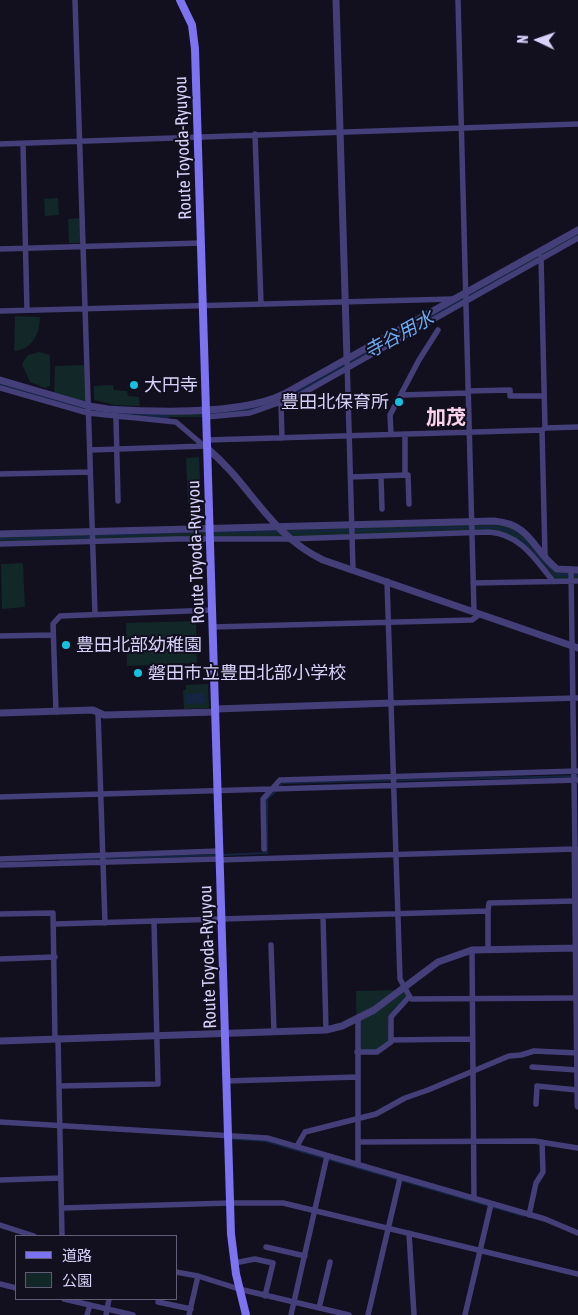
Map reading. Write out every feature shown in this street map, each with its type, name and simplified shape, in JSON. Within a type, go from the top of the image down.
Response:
[{"type":"main road","name":"Route Toyoda-Ryuyou","points":[[180,0],[192,25],[195,49],[230,1203],[234,1263],[246,1315]]},
{"type":"street","points":[[75,0],[95,614]]},
{"type":"street","points":[[336,0],[353,570]]},
{"type":"street","points":[[213,627],[472,620],[477,613],[473,583],[458,0]]},
{"type":"street","points":[[0,144],[578,124]]},
{"type":"street","points":[[255,134],[260,304]]},
{"type":"street","points":[[22,144],[27,310]]},
{"type":"street","points":[[540,256],[578,230]]},
{"type":"street","points":[[206,413],[247,406],[276,398],[347,364],[540,256],[578,238]]},
{"type":"street","points":[[0,249],[201,243]]},
{"type":"street","points":[[540,256],[547,557],[540,565]]},
{"type":"street","points":[[0,310],[456,299],[466,297]]},
{"type":"street","points":[[0,388],[89,410],[250,413],[281,404],[456,299]]},
{"type":"street","points":[[391,434],[390,415],[419,360],[438,330]]},
{"type":"street","points":[[0,380],[116,418],[176,422],[206,445],[229,469],[275,526],[288,539],[316,556],[575,647]]},
{"type":"street","points":[[401,395],[510,390],[510,396],[544,396]]},
{"type":"street","points":[[281,404],[282,438]]},
{"type":"street","points":[[116,418],[118,501]]},
{"type":"street","points":[[90,450],[206,445],[282,438],[578,427]]},
{"type":"street","points":[[405,434],[405,475],[408,475],[409,504]]},
{"type":"street","points":[[0,474],[90,472]]},
{"type":"street","points":[[351,477],[405,475]]},
{"type":"street","points":[[381,476],[382,509]]},
{"type":"street","points":[[0,544],[93,541],[210,533],[275,526],[472,521],[505,522],[514,525],[531,537],[557,569],[575,570],[575,902],[578,1106]]},
{"type":"street","points":[[0,534],[92,531],[210,533],[288,539],[489,532],[507,535],[516,540],[540,565],[552,581]]},
{"type":"street","points":[[387,581],[400,978],[411,999],[577,998]]},
{"type":"street","points":[[473,583],[575,581]]},
{"type":"street","points":[[56,712],[53,624],[60,616],[212,610]]},
{"type":"street","points":[[0,636],[53,635]]},
{"type":"street","points":[[0,713],[98,712],[104,715],[392,703],[575,698]]},
{"type":"street","points":[[98,712],[105,922]]},
{"type":"street","points":[[264,849],[263,799],[280,780],[576,771]]},
{"type":"street","points":[[0,797],[576,780]]},
{"type":"street","points":[[0,859],[396,854],[575,849]]},
{"type":"street","points":[[0,865],[103,859]]},
{"type":"street","points":[[488,950],[489,902],[575,902]]},
{"type":"street","points":[[55,924],[488,911]]},
{"type":"street","points":[[0,914],[53,913],[56,957],[62,1235]]},
{"type":"street","points":[[323,916],[326,1030]]},
{"type":"street","points":[[59,1086],[158,1084],[154,921]]},
{"type":"street","points":[[272,944],[274,1032]]},
{"type":"street","points":[[0,1041],[326,1030],[374,1010],[438,962],[472,950],[577,948]]},
{"type":"street","points":[[472,950],[474,1198]]},
{"type":"street","points":[[0,959],[56,957]]},
{"type":"street","points":[[391,1040],[391,1017],[410,996]]},
{"type":"street","points":[[358,1018],[358,1165]]},
{"type":"street","points":[[357,1052],[377,1052],[391,1040],[472,1039]]},
{"type":"street","points":[[297,1146],[305,1132],[376,1114],[405,1098],[508,1056],[534,1051],[578,1053]]},
{"type":"street","points":[[532,1067],[577,1070]]},
{"type":"street","points":[[226,1081],[358,1076]]},
{"type":"street","points":[[536,1104],[537,1086],[577,1090]]},
{"type":"street","points":[[0,1122],[267,1138],[474,1198],[578,1233]]},
{"type":"street","points":[[358,1142],[542,1142],[578,1148]]},
{"type":"street","points":[[529,1215],[536,1183],[542,1172],[542,1142]]},
{"type":"street","points":[[291,1315],[316,1212],[327,1156]]},
{"type":"street","points":[[0,1180],[61,1178]]},
{"type":"street","points":[[368,1315],[400,1178]]},
{"type":"street","points":[[62,1208],[283,1203],[578,1274]]},
{"type":"street","points":[[466,1315],[491,1204]]},
{"type":"street","points":[[0,1225],[31,1235]]},
{"type":"street","points":[[409,1233],[414,1315]]},
{"type":"street","points":[[266,1247],[305,1256]]},
{"type":"street","points":[[234,1263],[254,1259],[274,1263],[265,1296]]},
{"type":"street","points":[[319,1308],[330,1262]]},
{"type":"street","points":[[178,1272],[198,1276],[265,1296],[349,1315]]},
{"type":"street","points":[[159,1300],[158,1302],[190,1312],[198,1276]]},
{"type":"street","points":[[0,1284],[15,1288]]},
{"type":"street","points":[[68,1300],[90,1305],[106,1312],[133,1315]]},
{"type":"street","points":[[106,1312],[110,1300]]},
{"type":"street","points":[[87,1315],[90,1305]]},
{"type":"green space","points":[[58,198],[59,215],[45,216],[44,199]]},
{"type":"green space","points":[[80,218],[80,243],[69,243],[68,219]]},
{"type":"green space","points":[[578,230],[578,238],[288,400],[256,411],[206,417],[149,417],[97,414],[0,388],[0,380],[89,406],[168,410],[258,404],[289,392]]},
{"type":"green space","points":[[15,316],[40,317],[34,340],[21,350],[14,351]]},
{"type":"green space","points":[[39,352],[50,355],[50,386],[45,388],[30,382],[22,364],[28,355]]},
{"type":"green space","points":[[85,365],[87,403],[54,393],[55,366]]},
{"type":"green space","points":[[113,385],[114,390],[127,391],[128,396],[139,397],[140,406],[115,405],[94,400],[94,386]]},
{"type":"green space","points":[[199,457],[201,503],[188,504],[186,458]]},
{"type":"green space","points":[[488,521],[514,525],[557,569],[578,569],[578,581],[553,581],[523,546],[489,532],[0,544],[0,534]]},
{"type":"green space","points":[[23,563],[25,607],[2,609],[1,564]]},
{"type":"green space","points":[[196,621],[197,663],[127,666],[126,623]]},
{"type":"green space","points":[[208,684],[209,708],[184,709],[183,690],[186,690],[186,685]]},
{"type":"green space","points":[[405,986],[409,997],[388,1019],[391,1040],[377,1052],[357,1052],[356,991],[400,990]]},
{"type":"water","points":[[204,693],[205,703],[186,704],[186,694]]},
{"type":"waterway","name":"寺谷用水","points":[[211,413],[232,412],[281,400],[518,269]]},
{"type":"waterway","name":"寺谷用水","points":[[0,385],[105,413]]},
{"type":"waterway","name":"寺谷用水","points":[[120,415],[165,414]]},
{"type":"waterway","points":[[287,532],[494,527],[517,533],[556,575],[578,575]]},
{"type":"waterway","points":[[95,536],[188,532]]},
{"type":"waterway","points":[[212,532],[280,532]]},
{"type":"waterway","points":[[0,539],[90,537]]},
{"type":"waterway","points":[[279,788],[283,783],[578,776]]},
{"type":"waterway","points":[[222,855],[267,853],[267,799],[276,791]]},
{"type":"waterway","points":[[60,860],[218,855]]},
{"type":"waterway","points":[[232,1139],[265,1141],[524,1216]]},
{"type":"place","name":"大円寺","points":[[134,385]]},
{"type":"place","name":"豊田北保育所","points":[[399,402]]},
{"type":"place","name":"豊田北部幼稚園","points":[[66,645]]},
{"type":"place","name":"磐田市立豊田北部小学校","points":[[138,673]]},
{"type":"district","name":"加茂","points":[[446,418]]}]
